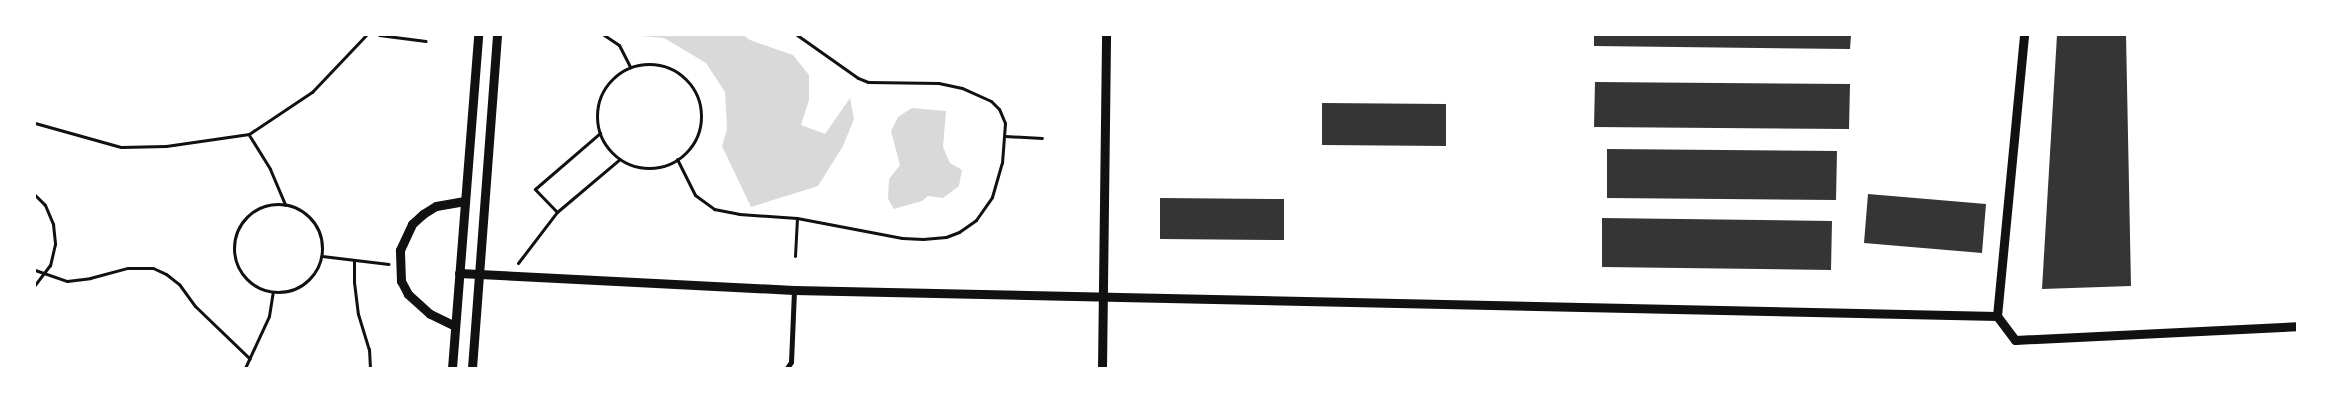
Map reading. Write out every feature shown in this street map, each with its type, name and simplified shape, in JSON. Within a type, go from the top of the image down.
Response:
[{"type":"street","points":[[452,368],[478,35]]},
{"type":"street","points":[[472,368],[497,35]]},
{"type":"street","points":[[1102,368],[1106,35]]},
{"type":"street","points":[[2024,35],[1998,316],[2015,340],[2297,326]]},
{"type":"street","points":[[455,326],[430,314],[408,294],[401,281],[399,266],[400,250],[412,224],[436,206],[465,201]]},
{"type":"street","points":[[459,273],[794,290],[1998,316]]},
{"type":"street","points":[[787,368],[791,362],[794,290]]},
{"type":"path","points":[[35,123],[121,147],[166,146],[249,134],[264,122],[312,92],[366,35]]},
{"type":"path","points":[[379,35],[426,41]]},
{"type":"path","points":[[604,35],[619,45],[630,67]]},
{"type":"path","points":[[677,159],[695,195],[714,209],[740,214],[797,218],[902,238],[935,239],[959,232],[976,220],[992,197],[1002,163],[1005,123],[999,109],[991,101],[977,94],[939,83],[868,82],[858,78],[796,35]]},
{"type":"path","points":[[648,64],[666,66],[681,75],[693,88],[700,104],[701,122],[696,139],[686,153],[671,163],[654,168],[636,166],[620,159],[608,148],[600,133],[597,117],[599,101],[606,86],[618,74],[630,67],[648,64]]},
{"type":"path","points":[[557,212],[535,189],[600,133]]},
{"type":"path","points":[[249,134],[270,169],[285,205]]},
{"type":"path","points":[[1005,136],[1042,138]]},
{"type":"path","points":[[508,276],[557,212],[620,159]]},
{"type":"path","points":[[35,195],[45,205],[53,224],[55,244],[50,265],[35,285]]},
{"type":"path","points":[[285,205],[299,209],[310,218],[320,236],[322,256],[317,270],[307,282],[294,290],[264,291],[251,283],[241,272],[235,258],[234,243],[239,228],[247,217],[265,207],[285,205]]},
{"type":"path","points":[[795,256],[797,218]]},
{"type":"path","points":[[322,256],[399,266]]},
{"type":"path","points":[[354,260],[354,282],[358,314],[369,349],[370,368]]},
{"type":"path","points":[[35,270],[44,275],[67,281],[128,268],[153,268],[166,274],[179,284],[195,306],[250,359]]},
{"type":"path","points":[[245,368],[269,316],[273,292]]},
{"type":"shaded area","points":[[628,35],[743,35],[750,40],[793,55],[809,75],[809,100],[801,125],[825,134],[850,98],[854,119],[843,146],[818,186],[751,207],[722,146],[727,129],[725,92],[706,63],[664,38]]},
{"type":"shaded area","points":[[912,108],[946,111],[943,147],[950,163],[962,170],[959,186],[943,198],[928,196],[922,201],[894,209],[888,199],[889,179],[900,165],[891,131],[898,117]]},
{"type":"building","points":[[1594,35],[1851,35],[1850,49],[1594,46]]},
{"type":"building","points":[[2057,35],[2126,35],[2131,286],[2042,289]]},
{"type":"building","points":[[1595,82],[1850,84],[1849,129],[1594,127]]},
{"type":"building","points":[[1322,103],[1446,104],[1446,146],[1322,145]]},
{"type":"building","points":[[1607,149],[1837,151],[1836,200],[1607,198]]},
{"type":"building","points":[[1868,194],[1986,204],[1982,253],[1864,243]]},
{"type":"building","points":[[1160,198],[1284,199],[1284,240],[1160,239]]},
{"type":"building","points":[[1602,218],[1832,221],[1831,270],[1602,267]]}]
